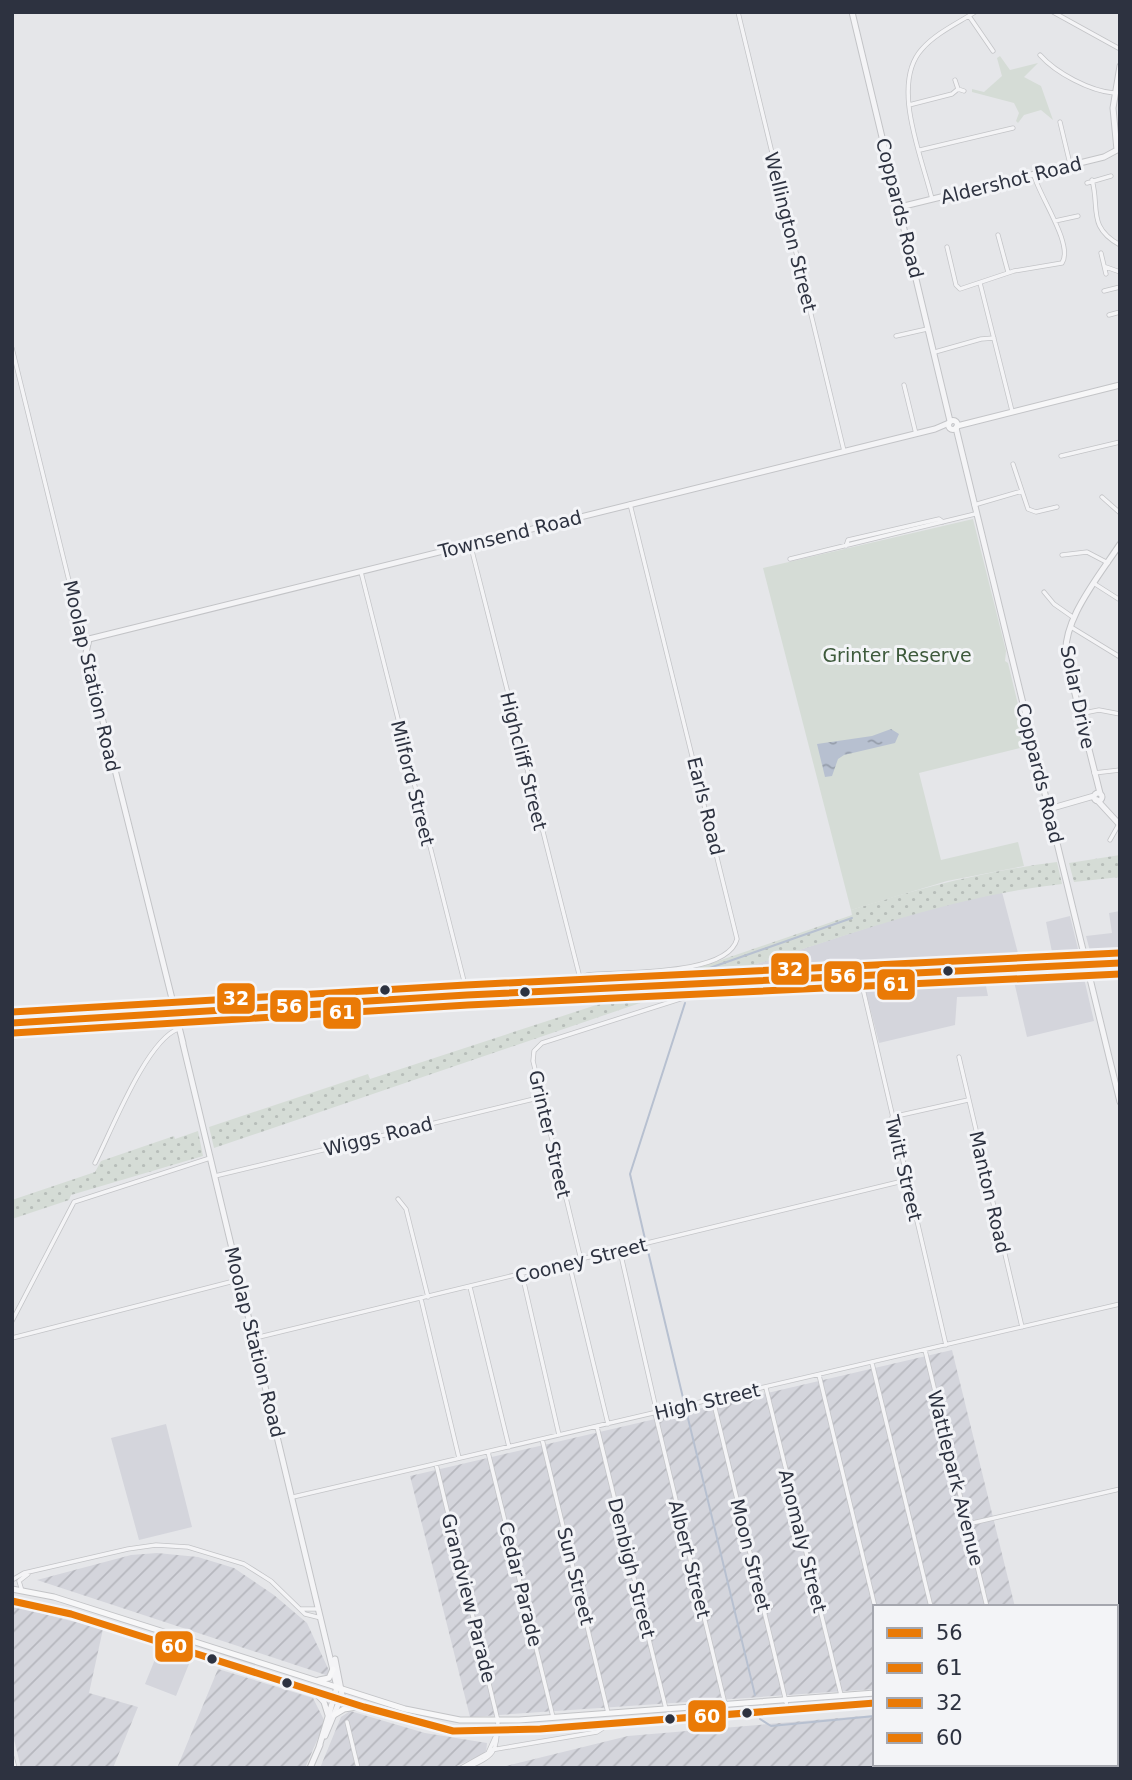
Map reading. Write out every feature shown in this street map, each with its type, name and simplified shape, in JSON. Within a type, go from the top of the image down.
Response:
[{"type":"highway","points":[[1086,962],[1120,957]]},
{"type":"highway","points":[[579,984],[732,983],[1086,962],[1120,963]]},
{"type":"highway","points":[[12,1023],[579,984],[715,977],[858,974]]},
{"type":"highway","points":[[703,984],[715,977]]},
{"type":"highway","points":[[12,1012],[466,992]]},
{"type":"main road","name":"Townsend Road","points":[[953,425],[1120,385]]},
{"type":"main road","points":[[12,1589],[66,1601],[429,1715],[460,1720],[498,1721],[873,1693]]},
{"type":"main road","points":[[12,1601],[71,1614],[364,1707],[453,1731],[497,1732],[873,1703]]},
{"type":"main road","points":[[316,1680],[329,1678],[333,1669]]},
{"type":"main road","points":[[331,1717],[350,1707],[364,1707]]},
{"type":"street","name":"Wellington Street","points":[[738,12],[844,451]]},
{"type":"street","name":"Coppards Road","points":[[852,12],[1120,1102]]},
{"type":"street","points":[[932,199],[909,105],[908,78],[915,58],[928,42],[975,12]]},
{"type":"street","points":[[1053,12],[1120,49]]},
{"type":"street","points":[[969,16],[993,51]]},
{"type":"street","points":[[1040,55],[1049,64],[1093,89],[1114,93]]},
{"type":"street","points":[[1118,151],[1114,93],[1120,66]]},
{"type":"street","points":[[909,105],[961,90],[955,80]]},
{"type":"street","points":[[1060,122],[1070,166]]},
{"type":"street","points":[[920,150],[1013,128]]},
{"type":"street","name":"Aldershot Road","points":[[900,207],[1109,156],[1118,151]]},
{"type":"street","points":[[947,247],[958,288],[1007,272],[1062,263],[1065,250],[1034,175]]},
{"type":"street","points":[[1111,176],[1089,181],[1097,221],[1104,233],[1120,245]]},
{"type":"street","points":[[1055,222],[1078,216]]},
{"type":"street","points":[[998,235],[1007,272]]},
{"type":"street","points":[[1101,253],[1106,274]]},
{"type":"street","points":[[1105,266],[1120,272]]},
{"type":"street","points":[[980,283],[1012,411]]},
{"type":"street","points":[[1104,291],[1120,287]]},
{"type":"street","points":[[1109,315],[1120,312]]},
{"type":"street","points":[[896,336],[929,329]]},
{"type":"street","points":[[935,352],[994,338]]},
{"type":"street","name":"Moolap Station Road","points":[[12,348],[82,634],[87,642],[86,653],[340,1688]]},
{"type":"street","points":[[904,385],[916,433]]},
{"type":"street","name":"Townsend Road","points":[[87,642],[96,635],[953,425]]},
{"type":"street","points":[[1061,456],[1120,442]]},
{"type":"street","points":[[1013,464],[1030,511],[1056,508]]},
{"type":"street","points":[[973,505],[1023,491]]},
{"type":"street","points":[[1102,497],[1120,513]]},
{"type":"street","name":"Earls Road","points":[[579,984],[683,968],[729,952],[737,939],[630,504]]},
{"type":"street","points":[[790,559],[975,514]]},
{"type":"street","name":"Highcliff Street","points":[[470,543],[579,984]]},
{"type":"street","name":"Solar Drive","points":[[1097,797],[1096,781],[1065,655],[1069,626],[1120,544]]},
{"type":"street","points":[[1062,555],[1087,552],[1108,563]]},
{"type":"street","name":"Milford Street","points":[[360,570],[466,992]]},
{"type":"street","points":[[1095,584],[1120,600]]},
{"type":"street","points":[[1044,592],[1054,604],[1074,618]]},
{"type":"street","points":[[1069,626],[1120,657]]},
{"type":"street","points":[[1079,714],[1105,710],[1120,714]]},
{"type":"street","points":[[1094,773],[1120,770]]},
{"type":"street","points":[[1049,809],[1097,797],[1119,824],[1110,840]]},
{"type":"street","name":"Twitt Street","points":[[858,974],[946,1345]]},
{"type":"street","name":"Grinter Street","points":[[580,1260],[532,1057],[538,1045],[732,983]]},
{"type":"street","name":"Grinter Street","points":[[692,995],[703,984]]},
{"type":"street","points":[[95,1163],[163,1037],[179,1029],[184,1018],[197,1012]]},
{"type":"street","points":[[163,1014],[179,1029]]},
{"type":"street","name":"Manton Road","points":[[958,1057],[1022,1327]]},
{"type":"street","name":"Wiggs Road","points":[[215,1176],[542,1097]]},
{"type":"street","points":[[892,1118],[968,1100]]},
{"type":"street","points":[[12,1321],[74,1202],[211,1158]]},
{"type":"street","name":"Cooney Street","points":[[255,1338],[907,1180]]},
{"type":"street","points":[[398,1199],[406,1209],[428,1297]]},
{"type":"street","name":"Albert Street","points":[[620,1251],[725,1704]]},
{"type":"street","points":[[569,1263],[608,1424]]},
{"type":"street","points":[[522,1275],[559,1435]]},
{"type":"street","points":[[12,1338],[240,1280]]},
{"type":"street","points":[[470,1287],[509,1447]]},
{"type":"street","points":[[421,1299],[460,1458]]},
{"type":"street","name":"High Street","points":[[293,1497],[1120,1304]]},
{"type":"street","name":"Wattlepark Avenue","points":[[925,1350],[987,1605]]},
{"type":"street","points":[[872,1363],[931,1605]]},
{"type":"street","points":[[819,1375],[875,1605]]},
{"type":"street","name":"Anomaly Street","points":[[766,1387],[841,1695]]},
{"type":"street","name":"Moon Street","points":[[713,1400],[788,1710]]},
{"type":"street","name":"Denbigh Street","points":[[597,1427],[666,1709]]},
{"type":"street","name":"Sun Street","points":[[542,1439],[608,1713]]},
{"type":"street","name":"Cedar Parade","points":[[488,1452],[553,1717]]},
{"type":"street","name":"Grandview Parade","points":[[436,1464],[498,1721],[493,1750]]},
{"type":"street","points":[[968,1525],[1120,1489]]},
{"type":"street","points":[[12,1580],[19,1574],[128,1549],[162,1545],[188,1547],[244,1564],[271,1581],[307,1615],[323,1618]]},
{"type":"street","points":[[22,1591],[20,1578],[33,1572]]},
{"type":"street","points":[[300,1608],[307,1611],[320,1608]]},
{"type":"street","name":"Moolap Station Road","points":[[328,1640],[333,1669],[340,1688]]},
{"type":"street","points":[[310,1768],[340,1688]]},
{"type":"street","points":[[314,1691],[331,1717]]},
{"type":"street","points":[[347,1722],[358,1768]]},
{"type":"street","points":[[464,1768],[490,1757],[493,1750],[597,1732],[610,1724]]},
{"type":"street","points":[[12,1757],[15,1768]]},
{"type":"shaded area","points":[[1002,892],[1019,957],[751,969],[750,966],[922,910]]},
{"type":"shaded area","points":[[1120,911],[1120,952],[1090,951],[1086,936],[1112,933],[1109,913]]},
{"type":"shaded area","points":[[1070,916],[1079,953],[1053,957],[1046,922]]},
{"type":"shaded area","points":[[1079,971],[1083,974],[1094,1021],[1027,1037],[1012,973]]},
{"type":"shaded area","points":[[984,976],[988,996],[957,997],[955,1025],[879,1043],[864,984]]},
{"type":"shaded area","points":[[952,1350],[1015,1605],[873,1605],[873,1689],[470,1717],[410,1476]]},
{"type":"shaded area","points":[[166,1424],[192,1527],[139,1540],[111,1438]]},
{"type":"shaded area","points":[[157,1553],[198,1557],[234,1568],[274,1595],[307,1623],[332,1677],[37,1580],[131,1555]]},
{"type":"shaded area","points":[[12,1606],[103,1629],[89,1693],[138,1707],[113,1768],[21,1768],[12,1731]]},
{"type":"shaded area","points":[[160,1647],[191,1659],[176,1696],[145,1684]]},
{"type":"shaded area","points":[[218,1669],[313,1698],[325,1722],[305,1768],[177,1768]]},
{"type":"shaded area","points":[[1120,1693],[1120,1768],[498,1768],[628,1736],[873,1715],[873,1766],[1118,1766]]},
{"type":"shaded area","points":[[350,1711],[425,1733],[487,1743],[486,1753],[452,1768],[320,1768],[341,1717]]},
{"type":"green space","points":[[1000,56],[1010,70],[1038,63],[1024,77],[1041,86],[1053,120],[1041,110],[1024,115],[1018,123],[1016,121],[1019,113],[1014,103],[972,92],[972,89],[984,92],[1002,76],[997,58]]},
{"type":"green space","name":"Grinter Reserve","points":[[973,519],[1006,651],[1005,661],[1008,663],[1028,746],[919,773],[941,860],[1018,842],[1024,866],[947,881],[851,910],[763,568]]},
{"type":"green space","points":[[1120,855],[1120,877],[1074,882],[1069,863]]},
{"type":"green space","points":[[1057,862],[1062,884],[982,897],[905,917],[751,966],[751,969],[686,972],[852,915],[851,910],[876,902],[979,875]]},
{"type":"green space","points":[[639,991],[643,1002],[214,1148],[209,1127],[368,1074],[370,1079]]},
{"type":"green space","points":[[198,1131],[203,1156],[71,1195],[69,1200],[12,1219],[12,1200],[95,1172],[101,1161],[174,1136],[175,1139]]},
{"type":"water","points":[[891,729],[899,734],[895,743],[844,755],[838,759],[832,776],[825,777],[817,744],[872,736]]},
{"type":"waterway","points":[[704,970],[852,918]]},
{"type":"waterway","points":[[645,1239],[630,1174],[685,1003]]},
{"type":"waterway","points":[[647,1247],[684,1402]]},
{"type":"waterway","points":[[686,1410],[755,1695]]},
{"type":"waterway","points":[[760,1719],[771,1726],[873,1716]]},
{"type":"transit line","name":"32","points":[[12,1012],[466,985],[1119,953]]},
{"type":"transit line","name":"56","points":[[12,1023],[467,995],[1120,963]]},
{"type":"transit line","name":"61","points":[[13,1033],[468,1005],[1120,974]]},
{"type":"transit line","name":"60","points":[[12,1601],[71,1614],[364,1707],[453,1731],[540,1729],[873,1703]]}]
